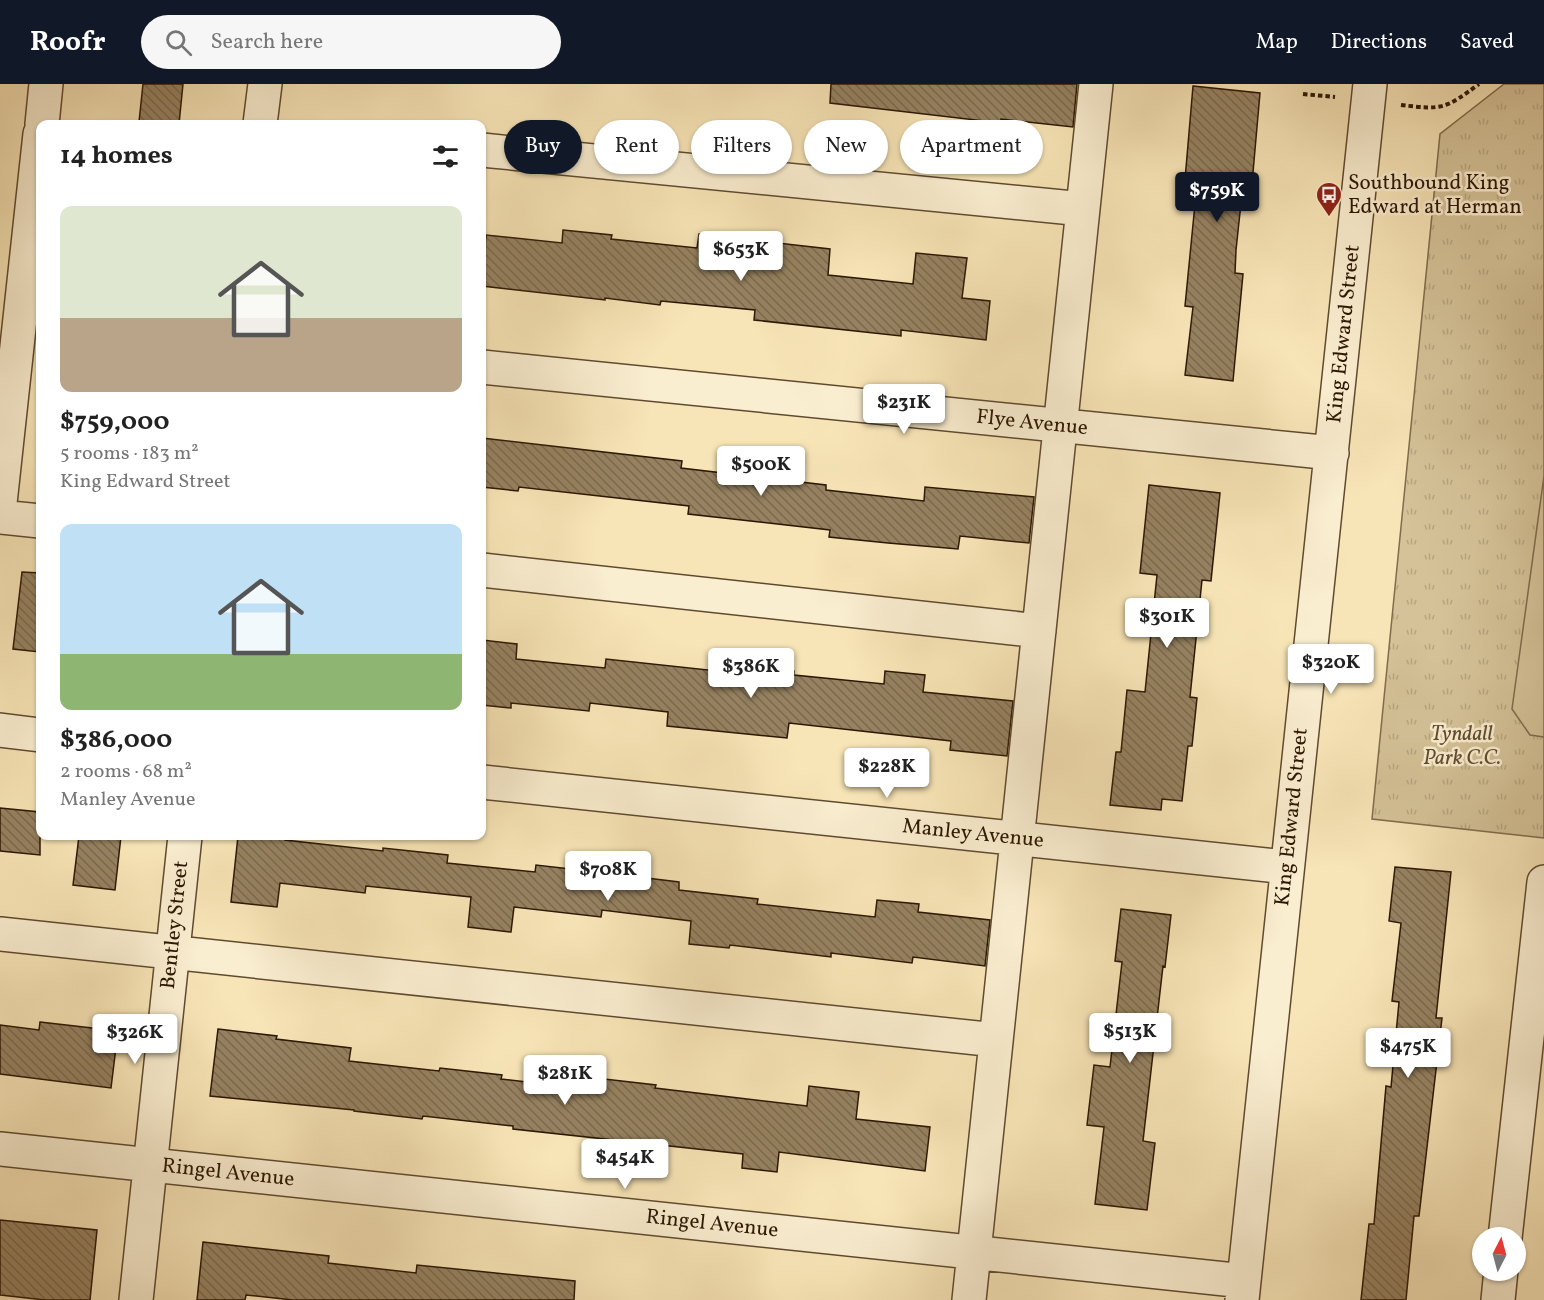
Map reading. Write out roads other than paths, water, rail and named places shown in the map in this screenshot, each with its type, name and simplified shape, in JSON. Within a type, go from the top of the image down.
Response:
[{"type":"street","points":[[42,120],[46,84]]},
{"type":"street","points":[[260,120],[264,84]]},
{"type":"street","points":[[969,1300],[1096,84]]},
{"type":"street","name":"King Edward Street","points":[[1244,1290],[1286,867],[1332,453],[1358,91]]},
{"type":"street","points":[[486,150],[1083,208]]},
{"type":"street","points":[[0,502],[36,171]]},
{"type":"street","name":"Flye Avenue","points":[[486,367],[1332,453]]},
{"type":"street","points":[[0,517],[36,521]]},
{"type":"street","points":[[486,570],[1039,631]]},
{"type":"street","points":[[0,730],[36,734]]},
{"type":"street","name":"Manley Avenue","points":[[486,782],[1286,867]]},
{"type":"street","name":"Bentley Street","points":[[136,1300],[185,840]]},
{"type":"street","points":[[1505,1227],[1544,882]]},
{"type":"street","points":[[0,934],[996,1040]]},
{"type":"street","name":"Ringel Avenue","points":[[0,1149],[974,1252],[1244,1290]]},
{"type":"street","points":[[1498,1300],[1500,1281]]},
{"type":"place","name":"Southbound King Edward at Herman","points":[[1329,218]]},
{"type":"park label","name":"Tyndall Park C.C.","points":[[1462,746]]}]
